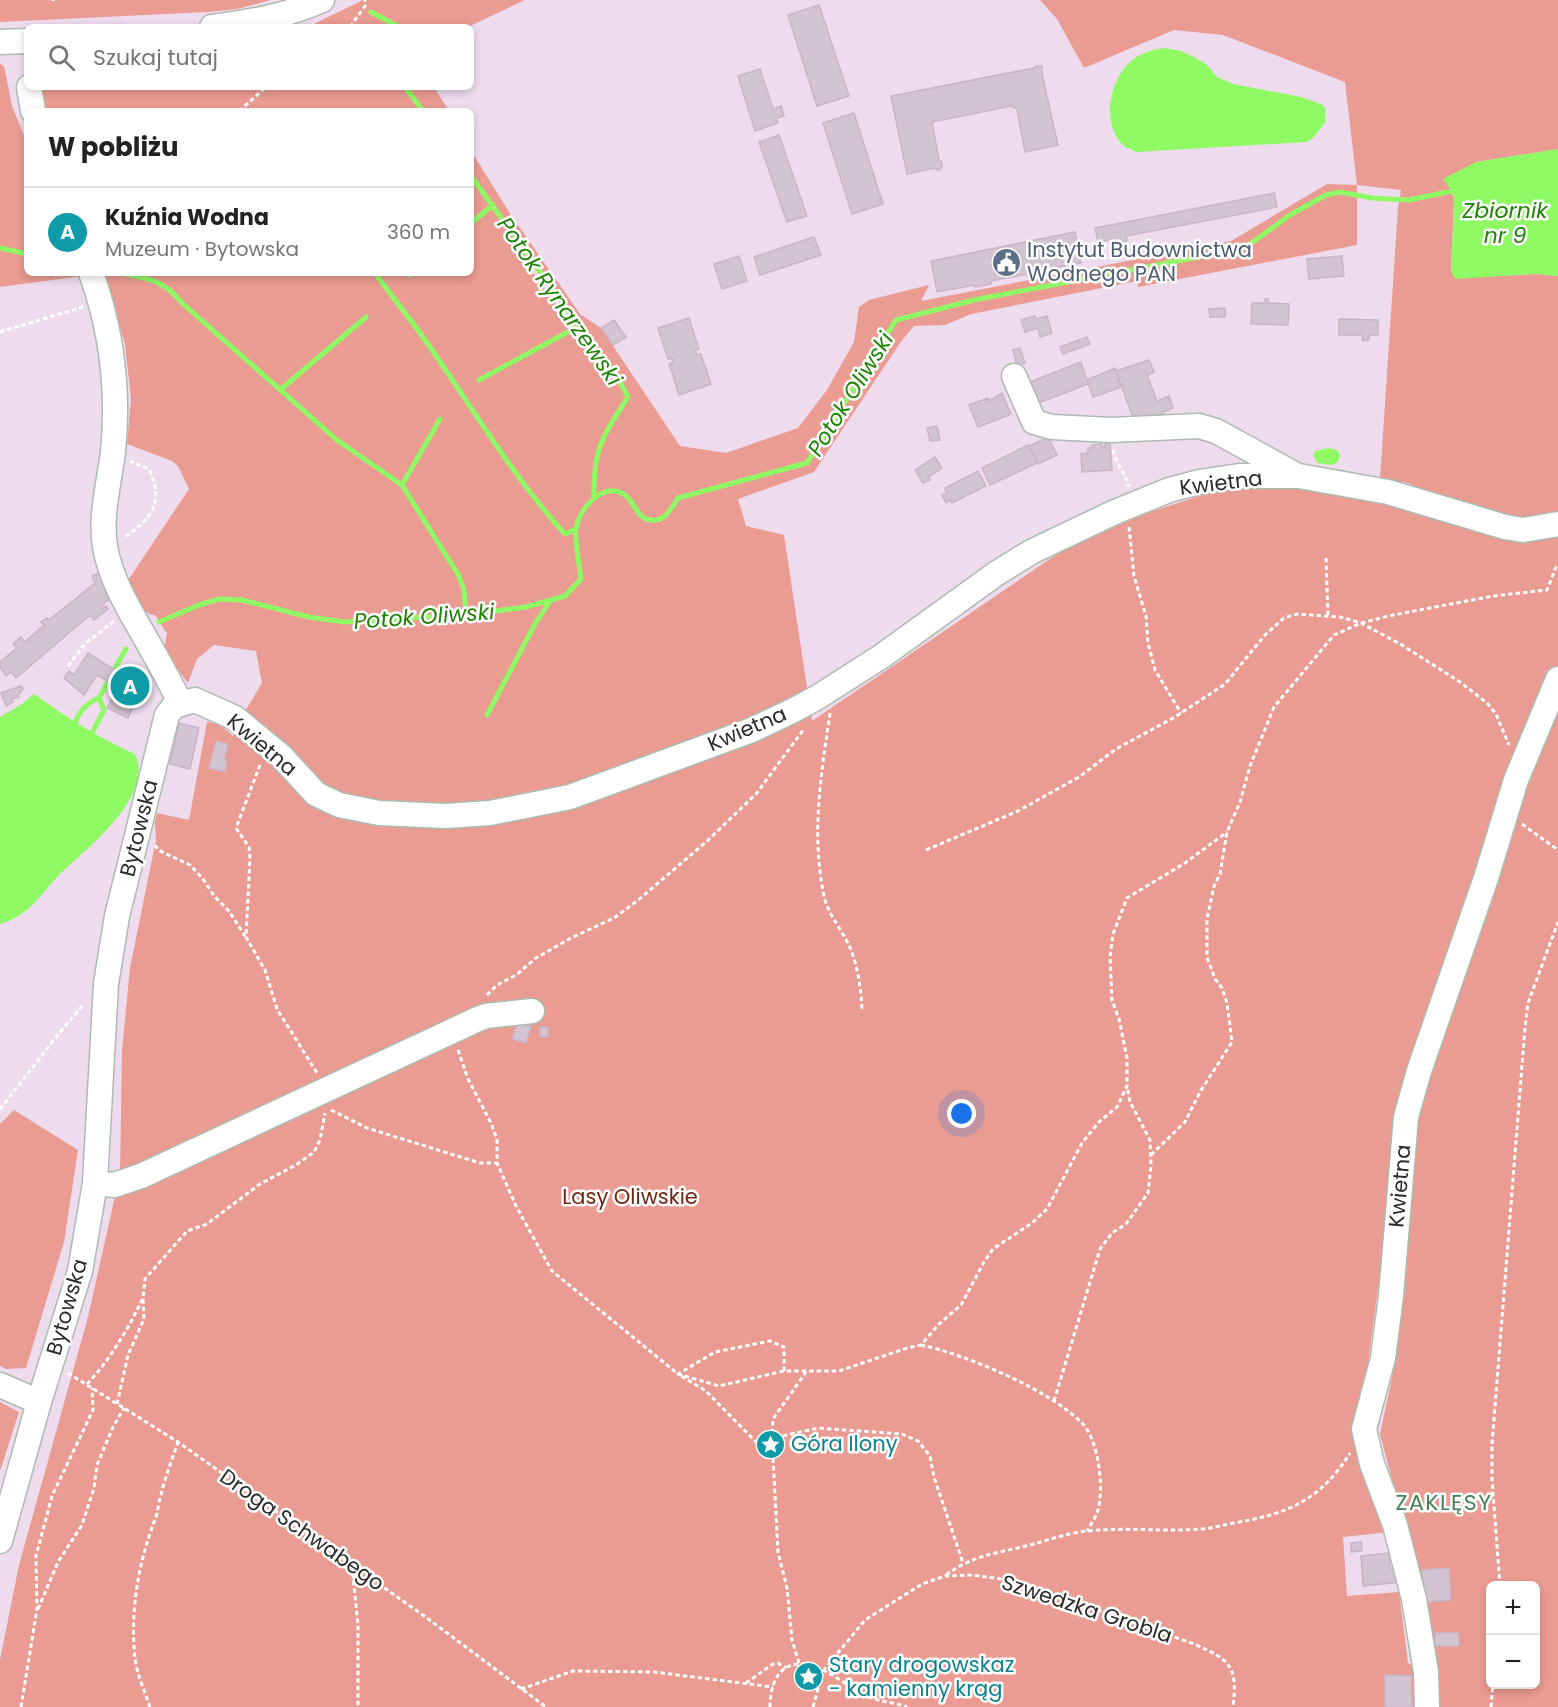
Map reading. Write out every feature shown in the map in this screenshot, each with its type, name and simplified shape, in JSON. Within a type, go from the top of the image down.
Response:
[{"type":"street","points":[[234,24],[256,21],[322,0]]},
{"type":"street","points":[[0,42],[24,41]]},
{"type":"street","points":[[30,90],[32,108]]},
{"type":"street","points":[[92,276],[101,301],[115,377],[116,414],[104,507],[105,547],[110,567],[124,601],[126,619],[152,649],[180,702]]},
{"type":"street","name":"Kwietna","points":[[1014,376],[1034,422],[1052,427],[1111,430],[1199,426],[1216,431],[1299,476]]},
{"type":"street","name":"Kwietna","points":[[180,702],[195,699],[235,718],[281,756],[316,794],[339,805],[379,813],[445,816],[490,813],[570,797],[752,729],[794,710],[882,656],[997,573],[1061,537],[1169,490],[1199,482],[1239,476],[1299,476],[1388,492],[1505,527],[1523,530],[1558,524]]},
{"type":"street","name":"Kwietna","points":[[1426,1707],[1426,1672],[1413,1599],[1395,1525],[1372,1464],[1364,1430],[1383,1358],[1389,1317],[1406,1117],[1419,1071],[1486,878],[1516,780],[1558,679]]},
{"type":"street","name":"Bytowska","points":[[0,1541],[39,1402],[80,1271],[95,1183],[106,984],[117,916],[167,715],[180,702]]},
{"type":"street","points":[[95,1183],[114,1185],[122,1183],[478,1019],[532,1011]]},
{"type":"street","points":[[0,1385],[39,1402]]},
{"type":"path","points":[[352,24],[365,6],[365,0]]},
{"type":"path","points":[[242,108],[263,90]]},
{"type":"path","points":[[0,332],[101,301]]},
{"type":"path","points":[[1111,430],[1114,459],[1127,476],[1131,493],[1124,509],[1129,526],[1134,576],[1146,616],[1150,652],[1155,670],[1181,713]]},
{"type":"path","points":[[105,547],[139,528],[151,516],[156,497],[155,481],[149,469],[112,454]]},
{"type":"path","points":[[1326,558],[1328,616]]},
{"type":"path","points":[[1151,1155],[1185,1122],[1200,1092],[1232,1042],[1227,1003],[1222,988],[1215,979],[1208,957],[1209,903],[1220,874],[1227,832],[1274,707],[1334,635],[1361,623],[1388,616],[1493,596],[1547,590],[1558,565]]},
{"type":"path","points":[[926,850],[1018,812],[1078,777],[1116,749],[1181,713],[1225,684],[1265,635],[1284,618],[1297,614],[1328,616],[1361,623],[1402,645],[1487,703],[1496,714],[1508,744],[1521,747],[1531,743]]},
{"type":"path","points":[[69,666],[86,644],[126,619]]},
{"type":"path","points":[[834,687],[818,801],[818,840],[824,898],[851,950],[861,991],[862,1008]]},
{"type":"path","points":[[478,1019],[486,997],[497,985],[516,975],[536,958],[571,938],[614,918],[637,902],[706,842],[756,794],[806,727]]},
{"type":"path","points":[[246,937],[249,847],[236,828],[268,746]]},
{"type":"path","points":[[1505,814],[1558,850]]},
{"type":"path","points":[[1054,1401],[1100,1249],[1112,1233],[1126,1224],[1148,1193],[1150,1140],[1130,1102],[1127,1086],[1127,1058],[1119,1019],[1112,1000],[1110,977],[1113,934],[1127,898],[1185,863],[1227,832]]},
{"type":"path","points":[[153,842],[158,850],[190,865],[229,911],[265,970],[277,1009],[315,1068],[326,1090]]},
{"type":"path","points":[[1500,1581],[1492,1444],[1525,1028],[1528,1003],[1558,922]]},
{"type":"path","points":[[0,1109],[57,1036],[106,984]]},
{"type":"path","points":[[451,1032],[468,1079],[491,1123],[496,1140],[497,1163],[516,1206],[552,1271],[678,1374],[706,1390],[756,1442],[818,1428],[902,1434],[918,1441],[930,1456],[940,1496],[963,1563]]},
{"type":"path","points":[[921,1345],[939,1324],[961,1305],[993,1250],[1032,1224],[1047,1209],[1082,1143],[1099,1122],[1118,1107],[1127,1086]]},
{"type":"path","points":[[117,1404],[128,1355],[144,1319],[145,1279],[187,1231],[207,1224],[260,1184],[296,1165],[314,1152],[320,1140],[326,1108],[367,1128],[480,1163],[497,1163]]},
{"type":"path","points":[[87,1384],[98,1372],[132,1321],[143,1298]]},
{"type":"path","points":[[678,1374],[715,1352],[770,1341],[783,1347],[784,1371]]},
{"type":"path","points":[[678,1374],[719,1386],[784,1371],[839,1371],[921,1345],[945,1350],[993,1370],[1054,1401],[1084,1424],[1098,1456],[1098,1512],[1087,1531]]},
{"type":"path","name":"Droga Schwabego","points":[[52,1362],[178,1442],[494,1666],[546,1707]]},
{"type":"path","points":[[799,1663],[792,1640],[787,1588],[778,1552],[772,1437],[773,1419],[806,1372]]},
{"type":"path","points":[[21,1707],[36,1614],[36,1556],[52,1496],[93,1410],[92,1388]]},
{"type":"path","points":[[36,1614],[58,1562],[82,1525],[94,1488],[97,1465],[113,1427],[124,1408]]},
{"type":"path","points":[[945,1576],[963,1563],[999,1551],[1087,1531],[1202,1529],[1285,1511],[1306,1500],[1323,1486],[1342,1466],[1364,1430]]},
{"type":"path","points":[[150,1707],[135,1661],[137,1588],[149,1533],[155,1521],[178,1442]]},
{"type":"path","points":[[352,1566],[358,1625],[358,1707]]},
{"type":"path","name":"Szwedzka Grobla","points":[[813,1707],[823,1671],[865,1620],[922,1584],[945,1576],[972,1575],[1016,1581],[1194,1644],[1221,1656],[1231,1668],[1236,1685],[1233,1707]]},
{"type":"path","points":[[745,1684],[773,1664],[778,1663],[786,1668]]},
{"type":"path","points":[[770,1707],[773,1687],[779,1673],[799,1663],[823,1671],[868,1697],[907,1707]]},
{"type":"path","points":[[521,1689],[573,1671],[654,1672],[773,1687]]},
{"type":"path","points":[[1491,1707],[1493,1689]]},
{"type":"green space","points":[[0,0],[271,0],[237,9],[208,12],[0,22]]},
{"type":"green space","points":[[363,0],[525,0],[474,24],[314,24]]},
{"type":"green space","points":[[1040,0],[1558,0],[1558,149],[1476,162],[1452,191],[1454,201],[1451,271],[1455,278],[1536,274],[1558,276],[1558,511],[1522,520],[1475,512],[1408,483],[1380,479],[1401,190],[1357,185],[1345,82],[1223,35],[1174,30],[1084,68],[1057,19]]},
{"type":"green space","points":[[0,64],[4,66],[12,106],[24,136],[24,276],[83,276],[0,287]]},
{"type":"green space","points":[[39,90],[436,90],[447,108],[42,108]]},
{"type":"green space","name":"Lasy Oliwskie","points":[[474,156],[511,215],[580,314],[601,328],[680,446],[726,453],[798,428],[827,390],[854,342],[859,307],[869,300],[929,285],[921,301],[1231,241],[1327,184],[1357,185],[1357,245],[1138,287],[1137,281],[971,314],[945,325],[914,326],[900,343],[814,472],[738,499],[746,526],[784,535],[812,721],[1069,546],[1147,513],[1221,489],[1265,483],[1344,492],[1390,503],[1471,530],[1504,537],[1558,536],[1558,668],[1405,1085],[1362,1409],[1390,1532],[1343,1537],[1347,1596],[1399,1592],[1408,1663],[1417,1668],[1417,1707],[0,1707],[0,1660],[19,1565],[88,1317],[120,1174],[122,1050],[130,968],[156,840],[157,813],[189,820],[207,722],[220,724],[233,736],[262,683],[256,651],[214,645],[197,659],[188,683],[161,647],[165,644],[167,632],[156,616],[145,612],[142,614],[125,585],[189,489],[178,466],[172,461],[127,444],[131,399],[125,344],[105,276],[474,276]],"holes":[[[506,237],[507,237],[586,329],[578,333]]]},
{"type":"green space","points":[[1558,703],[1558,1707],[1434,1707],[1403,1522],[1380,1434],[1392,1378],[1411,1132],[1514,818]]},
{"type":"green space","points":[[14,1110],[78,1150],[64,1242],[26,1368],[6,1369],[0,1366],[0,1124]]},
{"type":"green space","points":[[0,1402],[19,1412],[0,1471]]},
{"type":"water","points":[[1164,48],[1192,56],[1206,64],[1217,77],[1233,84],[1301,97],[1321,104],[1325,108],[1325,123],[1307,142],[1136,152],[1124,146],[1112,127],[1110,103],[1113,91],[1117,80],[1130,62],[1146,52]]},
{"type":"water","name":"Zbiornik nr 9","points":[[1558,149],[1558,276],[1536,274],[1455,279],[1451,271],[1454,201],[1452,191],[1443,179],[1476,162]]},
{"type":"water","points":[[1328,448],[1337,450],[1340,455],[1338,462],[1332,465],[1317,463],[1313,454]]},
{"type":"water","points":[[34,694],[83,727],[135,754],[139,770],[135,787],[127,804],[115,821],[59,875],[27,910],[0,924],[0,717]]},
{"type":"building","points":[[819,5],[849,96],[817,106],[788,15]]},
{"type":"building","points":[[1042,66],[1058,145],[1025,152],[1017,109],[1011,106],[932,122],[942,167],[939,170],[934,168],[907,174],[891,96]]},
{"type":"building","points":[[760,69],[773,109],[781,106],[784,116],[776,118],[778,123],[755,131],[738,76]]},
{"type":"building","points":[[854,113],[883,204],[852,214],[823,123]]},
{"type":"building","points":[[779,135],[807,216],[787,222],[759,142]]},
{"type":"building","points":[[1274,193],[1277,207],[1126,236],[1127,241],[1111,244],[1110,240],[1098,242],[1095,228]]},
{"type":"building","name":"Instytut Budownictwa Wodnego PAN","points":[[1075,232],[1081,263],[1044,270],[1045,273],[1028,277],[1028,274],[991,281],[991,284],[937,292],[931,261]]},
{"type":"building","points":[[814,237],[821,255],[760,275],[754,257]]},
{"type":"building","points":[[739,256],[747,281],[722,289],[714,264]]},
{"type":"building","points":[[1342,256],[1344,276],[1309,279],[1307,259]]},
{"type":"building","points":[[1265,299],[1268,299],[1268,303],[1289,304],[1288,325],[1251,324],[1252,303],[1265,303]]},
{"type":"building","points":[[1225,308],[1225,317],[1210,317],[1209,309]]},
{"type":"building","points":[[1035,316],[1036,319],[1047,316],[1052,333],[1040,337],[1038,328],[1025,332],[1021,320]]},
{"type":"building","points":[[689,318],[699,349],[695,350],[697,355],[701,354],[711,384],[679,395],[669,364],[673,362],[672,358],[668,359],[658,328]]},
{"type":"building","points":[[1339,319],[1378,320],[1378,335],[1369,335],[1369,340],[1363,341],[1362,335],[1339,335]]},
{"type":"building","points":[[614,320],[626,337],[613,345],[601,328]]},
{"type":"building","points":[[1087,337],[1090,344],[1063,354],[1060,347]]},
{"type":"building","points":[[1020,348],[1025,363],[1017,365],[1013,350]]},
{"type":"building","points":[[1149,360],[1154,372],[1147,375],[1157,401],[1169,396],[1173,408],[1163,412],[1165,418],[1135,423],[1116,371]]},
{"type":"building","points":[[1081,362],[1088,384],[1033,405],[1025,384]]},
{"type":"building","points":[[1115,368],[1121,387],[1093,397],[1087,380]]},
{"type":"building","points":[[1002,393],[1011,414],[978,427],[969,405],[988,398],[989,401]]},
{"type":"building","points":[[937,426],[940,440],[930,441],[927,428]]},
{"type":"building","points":[[1048,437],[1057,455],[1038,464],[1029,446]]},
{"type":"building","points":[[1102,444],[1102,447],[1105,447],[1105,444],[1110,444],[1112,470],[1082,472],[1081,454],[1088,453],[1088,448],[1092,448],[1092,445]]},
{"type":"building","points":[[1028,445],[1037,463],[990,485],[982,468]]},
{"type":"building","points":[[935,457],[942,468],[928,477],[930,480],[923,483],[915,470]]},
{"type":"building","points":[[978,471],[986,486],[952,503],[951,500],[946,503],[942,495],[947,493],[945,488]]},
{"type":"building","points":[[100,573],[108,600],[101,606],[103,608],[106,606],[108,609],[94,620],[90,615],[16,678],[11,672],[6,676],[0,667],[0,662],[17,648],[13,644],[21,637],[25,642],[44,625],[41,622],[47,618],[49,620],[95,583],[92,576]]},
{"type":"building","points":[[88,653],[124,676],[149,688],[144,700],[137,697],[128,718],[107,708],[118,687],[97,675],[84,695],[64,678],[69,671],[74,675]]},
{"type":"building","points":[[21,686],[23,689],[19,697],[12,699],[13,702],[6,706],[1,693]]},
{"type":"building","points":[[179,723],[199,728],[190,769],[170,764]]},
{"type":"building","points":[[216,741],[228,744],[224,760],[227,760],[225,772],[209,768]]},
{"type":"building","points":[[518,1022],[531,1027],[526,1043],[512,1039]]},
{"type":"building","points":[[540,1027],[548,1027],[548,1037],[540,1037]]},
{"type":"building","points":[[1361,1542],[1362,1551],[1351,1552],[1351,1543]]},
{"type":"building","points":[[1389,1553],[1390,1569],[1401,1568],[1402,1582],[1363,1586],[1361,1556]]},
{"type":"building","points":[[1449,1568],[1451,1600],[1424,1602],[1422,1570]]},
{"type":"building","points":[[1435,1633],[1459,1633],[1459,1646],[1435,1646]]},
{"type":"building","points":[[1385,1675],[1411,1676],[1412,1707],[1385,1707]]},
{"type":"waterway","name":"Potok Rynarzewski","points":[[371,12],[393,24]]},
{"type":"waterway","name":"Potok Rynarzewski","points":[[407,90],[421,108]]},
{"type":"waterway","name":"Potok Rynarzewski","points":[[474,180],[621,384],[628,397],[601,443],[595,466],[594,496]]},
{"type":"waterway","name":"Potok Oliwski","points":[[159,622],[219,599],[242,600],[309,617],[344,622],[473,614],[526,607],[565,596],[581,579],[576,528],[592,500],[606,492],[622,493],[627,496],[640,515],[649,520],[656,520],[666,514],[678,498],[807,463],[896,320],[974,300],[1246,247],[1290,215],[1326,195],[1340,192],[1372,198],[1409,200],[1457,190]]},
{"type":"waterway","points":[[474,221],[493,205]]},
{"type":"waterway","points":[[0,248],[24,253]]},
{"type":"waterway","points":[[134,276],[154,281],[169,289],[337,440],[402,485],[459,576],[464,590],[466,615]]},
{"type":"waterway","points":[[377,276],[528,490],[565,534],[576,529]]},
{"type":"waterway","points":[[280,390],[366,317]]},
{"type":"waterway","points":[[479,380],[579,326]]},
{"type":"waterway","points":[[402,485],[440,419]]},
{"type":"waterway","points":[[487,715],[535,624],[550,601]]},
{"type":"waterway","name":"Potok Oliwski","points":[[114,670],[126,649]]},
{"type":"waterway","name":"Potok Oliwski","points":[[74,730],[76,719],[82,710],[99,698],[108,682]]},
{"type":"waterway","name":"Potok Oliwski","points":[[88,736],[92,733],[104,710],[99,698]]},
{"type":"place","name":"Instytut Budownictwa Wodnego PAN","points":[[1006,262]]},
{"type":"place","name":"Kuźnia Wodna","points":[[130,686]]},
{"type":"place","name":"Góra Ilony","points":[[770,1444]]},
{"type":"place","name":"Stary drogowskaz - kamienny krąg","points":[[808,1677]]},
{"type":"district","name":"ZAKLĘSY","points":[[1444,1502]]}]
